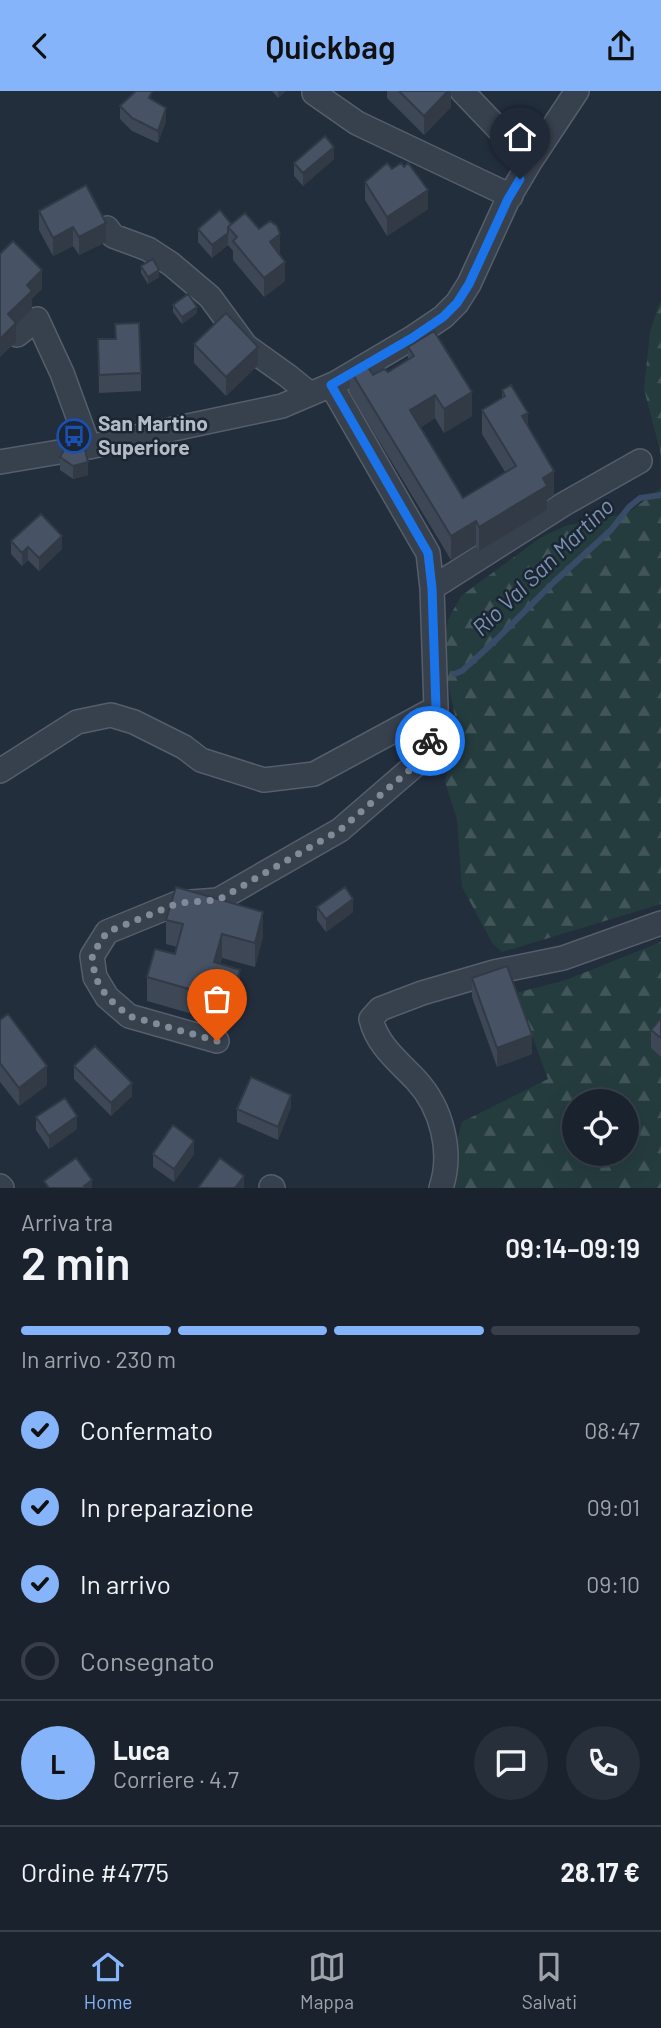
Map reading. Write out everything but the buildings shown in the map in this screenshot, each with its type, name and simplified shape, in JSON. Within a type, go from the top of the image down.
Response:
[{"type":"street","points":[[462,91],[530,162]]},
{"type":"street","points":[[0,462],[89,447],[282,406],[331,385],[412,338],[443,317],[457,303],[469,284],[511,195],[577,91]]},
{"type":"street","points":[[314,93],[358,123],[511,195]]},
{"type":"street","points":[[107,228],[113,236],[148,249],[172,264],[210,297],[246,346],[310,394]]},
{"type":"street","points":[[17,335],[37,319],[62,373],[89,447]]},
{"type":"street","points":[[217,1041],[129,1016],[107,997],[95,977],[92,955],[107,932],[178,903],[218,900],[340,830],[428,754],[436,708],[432,588],[428,553],[331,385]]},
{"type":"street","points":[[432,588],[564,504],[640,461]]},
{"type":"street","points":[[0,771],[77,722],[111,715],[134,722],[172,741],[201,760],[264,779],[314,774],[436,708]]},
{"type":"street","points":[[441,1188],[445,1174],[440,1117],[419,1084],[374,1034],[371,1019],[380,1009],[422,993],[494,972],[563,958],[661,923]]},
{"type":"green space","points":[[661,302],[661,488],[660,450],[644,389],[650,332]]},
{"type":"green space","points":[[661,488],[661,904],[502,952],[493,944],[462,887],[457,819],[445,782],[457,727],[447,676],[448,620],[461,596],[540,538],[565,526],[628,513]]},
{"type":"green space","points":[[661,942],[661,1188],[445,1188],[462,1122],[548,1079],[516,993],[566,980]]},
{"type":"waterway","name":"Rio Val San Martino","points":[[454,674],[462,671],[496,640],[611,530],[629,507],[640,498],[661,495]]},
{"type":"way so far","points":[[217,1041],[129,1016],[107,997],[95,977],[92,955],[107,932],[178,903],[218,900],[340,830],[428,754],[430,741]]},
{"type":"place","name":"San Martino Superiore","points":[[74,436]]},
{"type":"route","points":[[430,741],[436,708],[432,588],[428,553],[331,385],[412,338],[443,317],[457,303],[520,179]]}]
